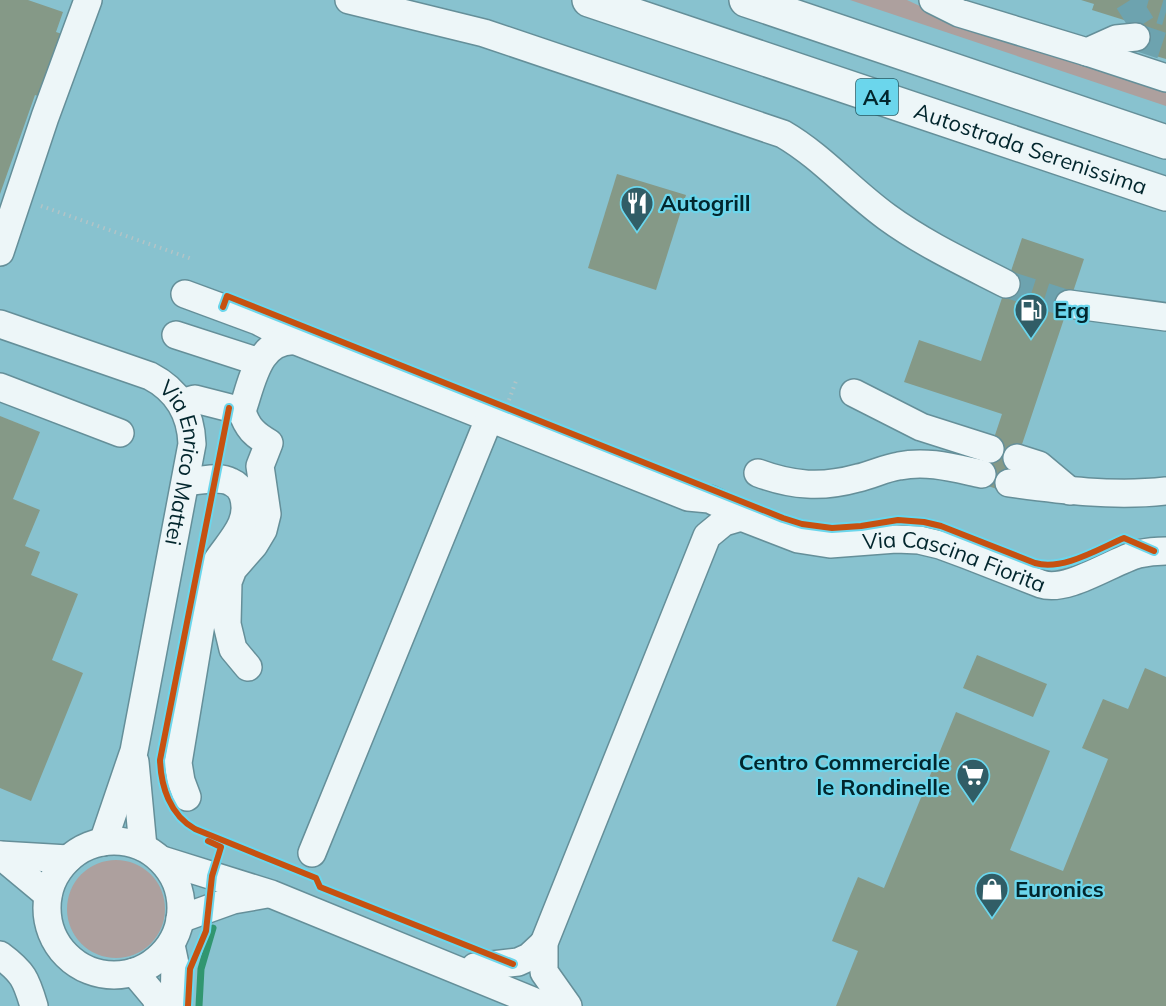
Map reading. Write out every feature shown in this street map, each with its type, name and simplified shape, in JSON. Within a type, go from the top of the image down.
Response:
[{"type":"highway","name":"Autostrada Serenissima","points":[[589,0],[1166,194]]},
{"type":"highway","name":"A4","points":[[746,0],[1166,142]]},
{"type":"street","points":[[0,252],[88,0]]},
{"type":"street","points":[[349,0],[484,33],[783,134],[801,144],[868,202],[916,238],[1006,284]]},
{"type":"street","points":[[933,0],[959,12],[1166,78]]},
{"type":"street","points":[[1087,52],[1125,32]]},
{"type":"street","name":"Via Cascina Fiorita","points":[[185,294],[258,321],[296,341],[498,413],[688,497],[709,499],[729,507],[741,517],[781,534],[815,543],[847,544],[896,538],[919,540],[940,545],[1047,586],[1067,583],[1138,554],[1166,551]]},
{"type":"street","points":[[1069,304],[1166,317]]},
{"type":"street","name":"Via Enrico Mattei","points":[[0,324],[150,375],[166,386],[181,403],[192,433],[186,481],[134,752],[103,842]]},
{"type":"street","points":[[176,335],[259,362]]},
{"type":"street","points":[[202,620],[205,639],[223,658],[248,667],[233,649],[227,624],[228,582],[233,569],[258,537],[267,514],[260,466],[269,443],[249,428],[242,411],[264,354],[278,342],[296,341]]},
{"type":"street","name":"Via Enrico Mattei","points":[[0,387],[120,433]]},
{"type":"street","points":[[758,473],[805,486],[857,479],[899,465],[986,462],[854,393]]},
{"type":"street","points":[[181,403],[195,399],[242,411]]},
{"type":"street","points":[[312,853],[498,413]]},
{"type":"street","points":[[1013,471],[1070,491],[1148,493],[1166,491]]},
{"type":"street","points":[[186,481],[220,479],[231,482],[242,489],[246,503],[245,519],[216,562],[212,572],[202,620],[178,763],[187,797]]},
{"type":"street","points":[[568,1006],[544,972],[544,943],[702,547],[705,515],[700,507],[688,497]]},
{"type":"street","points":[[702,547],[724,522],[741,517]]},
{"type":"street","name":"Via Enrico Mattei","points":[[134,752],[152,854]]},
{"type":"street","points":[[152,854],[174,878],[181,898],[180,919],[171,945],[148,966],[148,993],[111,975],[89,970],[69,958],[55,940],[47,919],[48,896],[55,876],[68,859],[84,848],[103,842],[124,842],[152,854],[272,894],[545,1006]]},
{"type":"street","points":[[0,855],[68,859]]},
{"type":"street","points":[[0,855],[48,896]]},
{"type":"street","points":[[180,919],[233,900],[272,894]]},
{"type":"street","points":[[352,927],[474,967],[568,1006]]},
{"type":"street","points":[[474,967],[518,962],[529,957],[544,943]]},
{"type":"street","points":[[171,945],[175,964],[174,1006]]},
{"type":"street","points":[[0,955],[16,968],[27,982],[34,1006]]},
{"type":"path","points":[[18,198],[192,259]]},
{"type":"path","points":[[498,413],[516,381]]},
{"type":"shaded area","points":[[850,0],[907,0],[968,26],[1166,92],[1166,106]]},
{"type":"shaded area","points":[[116,860],[135,864],[151,874],[161,890],[165,909],[161,928],[151,944],[135,954],[116,958],[97,954],[81,944],[71,928],[67,909],[71,890],[81,874],[97,864]]},
{"type":"building","points":[[0,0],[28,0],[63,12],[56,32],[62,34],[40,97],[35,95],[0,194]]},
{"type":"building","points":[[1081,0],[1166,0],[1166,59],[1132,49],[1140,25],[1092,10],[1094,4]]},
{"type":"building","name":"Autogrill","points":[[617,174],[686,195],[656,290],[588,268]]},
{"type":"building","points":[[1022,238],[1084,259],[1006,492],[979,483],[1002,414],[904,382],[919,340],[981,361]]},
{"type":"building","points":[[0,416],[40,432],[13,499],[40,510],[25,546],[40,552],[31,575],[78,594],[52,660],[83,673],[31,801],[0,788]]},
{"type":"building","points":[[977,655],[1047,684],[1033,717],[963,688]]},
{"type":"building","name":"Centro Commerciale le Rondinelle","points":[[1145,668],[1166,677],[1166,1006],[836,1006],[858,951],[832,941],[850,896],[858,877],[884,888],[956,712],[1050,751],[1010,850],[1063,871],[1108,759],[1082,748],[1103,699],[1128,709]]},
{"type":"waterway","points":[[199,1006],[201,969],[213,928]]},
{"type":"tunnel","points":[[1124,20],[1146,6],[1166,12]]},
{"type":"tunnel","points":[[1136,37],[1166,47]]},
{"type":"tunnel","points":[[1006,284],[1069,304]]},
{"type":"cycle path","points":[[223,307],[227,296],[802,524],[832,528],[898,520],[924,522],[941,526],[1035,563],[1046,565],[1069,562],[1124,538],[1154,551]]},
{"type":"cycle path","points":[[229,408],[160,760],[162,780],[168,799],[179,816],[195,829],[316,878],[320,887],[513,964]]},
{"type":"cycle path","points":[[188,1006],[190,969],[206,931],[212,876],[221,847],[208,841]]},
{"type":"place","name":"Autogrill","points":[[637,232]]},
{"type":"place","name":"Erg","points":[[1031,339]]},
{"type":"place","name":"Centro Commerciale le Rondinelle","points":[[973,804]]},
{"type":"place","name":"Euronics","points":[[992,918]]}]
